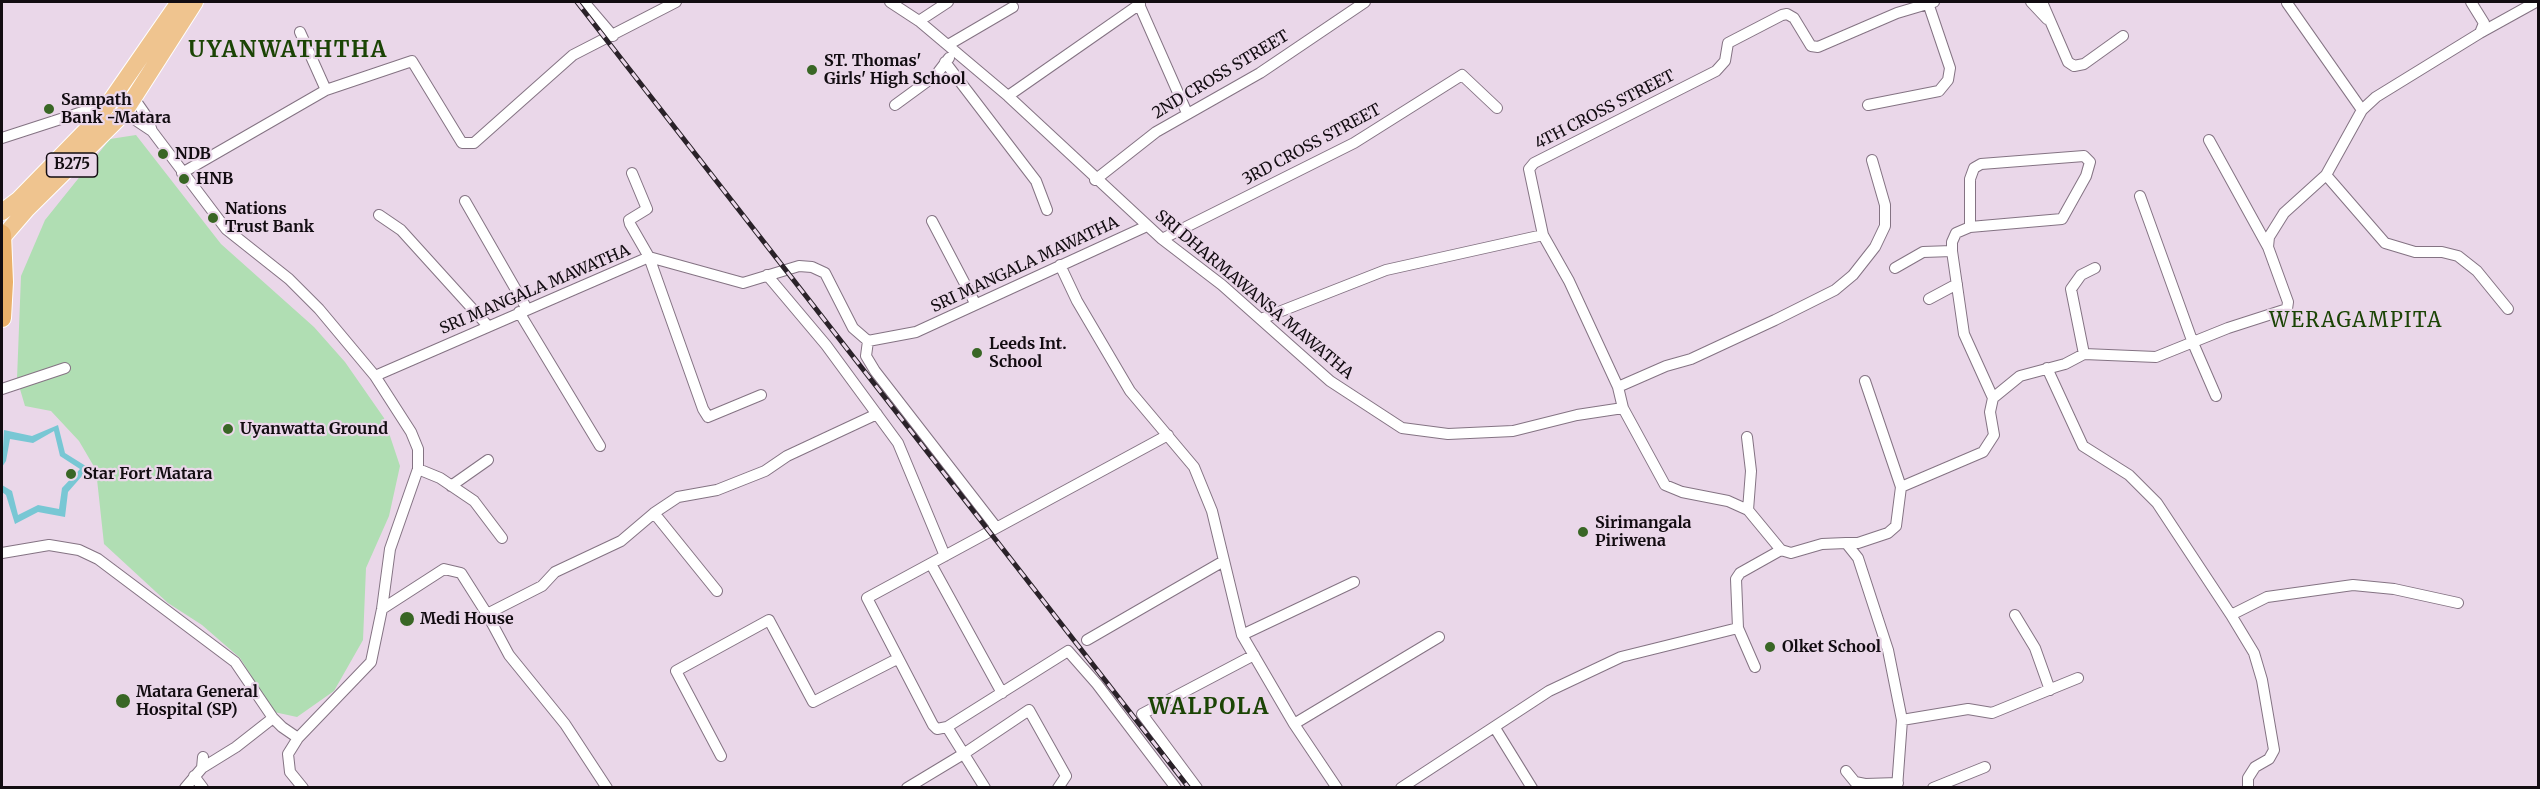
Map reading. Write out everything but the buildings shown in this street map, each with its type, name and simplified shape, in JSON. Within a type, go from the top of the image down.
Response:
[{"type":"highway","points":[[2,237],[4,282],[2,318]]},
{"type":"main road","name":"B275","points":[[2,237],[27,209],[124,113],[128,92],[179,2]]},
{"type":"main road","name":"B275","points":[[2,212],[18,200],[110,103],[128,92],[195,2]]},
{"type":"street","points":[[584,2],[613,36]]},
{"type":"street","points":[[182,173],[326,90],[412,61],[462,144],[474,144],[573,55],[676,2]]},
{"type":"street","name":"SRI DHARMAWANSA MAWATHA","points":[[890,2],[919,21],[1008,96],[1095,180],[1161,239],[1222,285],[1330,381],[1402,428],[1448,434],[1513,430],[1577,414],[1623,408]]},
{"type":"street","points":[[919,21],[948,2]]},
{"type":"street","name":"2ND CROSS STREET","points":[[1095,180],[1156,132],[1260,73],[1365,2]]},
{"type":"street","points":[[1868,105],[1939,91],[1948,80],[1950,68],[1931,2]]},
{"type":"street","name":"4TH CROSS STREET","points":[[1543,235],[1529,169],[1534,163],[1716,71],[1725,61],[1728,43],[1787,14],[1797,22],[1811,46],[1818,47],[1897,13],[1931,2]]},
{"type":"street","points":[[2031,2],[2055,28]]},
{"type":"street","points":[[2042,2],[2068,62],[2074,66],[2084,64],[2123,36]]},
{"type":"street","points":[[2471,2],[2484,22],[2480,33]]},
{"type":"street","points":[[2268,247],[2269,237],[2284,213],[2326,175],[2362,110],[2376,97],[2480,33],[2536,2]]},
{"type":"street","points":[[1008,96],[1139,3],[1187,113]]},
{"type":"street","points":[[2287,3],[2362,110]]},
{"type":"street","points":[[895,105],[936,75],[951,48],[1013,7]]},
{"type":"street","points":[[300,32],[326,90]]},
{"type":"street","points":[[945,62],[1036,181],[1047,210]]},
{"type":"street","name":"3RD CROSS STREET","points":[[1161,239],[1354,143],[1462,75],[1497,108]]},
{"type":"street","points":[[128,92],[147,117],[152,131],[226,230],[289,279],[319,309],[375,376],[411,432],[418,449],[418,469],[390,549],[382,609],[371,662],[298,738],[288,754]]},
{"type":"street","points":[[2,138],[110,103],[152,131]]},
{"type":"street","points":[[1993,398],[2020,376],[2065,364],[2084,354],[2156,357],[2287,309],[2288,302],[2268,247],[2210,140]]},
{"type":"street","points":[[1901,487],[1983,452],[1994,435],[1990,412],[1993,398],[1964,334],[1952,251],[1952,242],[1956,233],[1970,226],[2062,219],[2086,176],[2090,162],[2084,156],[1981,164],[1974,168],[1970,179],[1970,226]]},
{"type":"street","points":[[1617,387],[1666,366],[1691,359],[1775,320],[1835,290],[1853,275],[1875,247],[1885,226],[1885,205],[1872,160]]},
{"type":"street","points":[[632,173],[647,209],[629,220],[649,257],[703,409],[708,417],[761,395]]},
{"type":"street","points":[[2326,175],[2385,243],[2415,252],[2442,252],[2458,256],[2477,271],[2508,309]]},
{"type":"street","points":[[2140,196],[2193,343],[2216,396]]},
{"type":"street","points":[[465,201],[523,310],[600,446]]},
{"type":"street","points":[[379,215],[401,230],[488,326]]},
{"type":"street","points":[[932,221],[975,303]]},
{"type":"street","name":"SRI MANGALA MAWATHA","points":[[375,376],[649,257],[743,283],[799,266],[812,267],[825,273],[853,328],[868,341],[916,332],[1147,226]]},
{"type":"street","points":[[1261,320],[1386,270],[1543,235],[1569,281],[1617,387],[1623,408],[1665,485],[1682,492],[1728,501],[1748,510],[1781,550],[1791,553],[1822,544],[1858,543],[1888,533],[1896,526],[1901,487],[1865,381]]},
{"type":"street","points":[[1894,268],[1923,252],[1952,251]]},
{"type":"street","points":[[1060,265],[1077,301],[1130,391],[1194,467],[1212,511],[1222,562],[1242,635],[1294,724],[1337,788]]},
{"type":"street","points":[[2084,354],[2071,289],[2081,275],[2095,268]]},
{"type":"street","points":[[767,274],[826,345],[898,443],[945,556]]},
{"type":"street","points":[[1929,299],[1957,284]]},
{"type":"street","points":[[868,341],[866,356],[874,371],[996,528]]},
{"type":"street","points":[[2,389],[65,368]]},
{"type":"street","points":[[2048,368],[2084,446],[2129,475],[2157,503],[2254,653],[2262,680],[2274,750],[2269,759],[2254,767],[2248,778],[2248,788]]},
{"type":"street","points":[[487,614],[542,586],[555,572],[621,541],[678,496],[717,490],[765,471],[787,456],[877,414]]},
{"type":"street","points":[[1168,435],[867,598],[897,659],[937,729],[947,727],[1068,651],[1110,701],[1176,788]]},
{"type":"street","points":[[1747,437],[1751,471],[1748,510]]},
{"type":"street","points":[[452,486],[488,460]]},
{"type":"street","points":[[418,469],[440,478],[474,501],[502,538]]},
{"type":"street","points":[[654,513],[717,591]]},
{"type":"street","points":[[1846,543],[1858,558],[1869,587],[1888,650],[1902,720],[1898,785],[1855,782],[1846,771]]},
{"type":"street","points":[[2,553],[49,545],[79,550],[98,559],[235,662],[273,718],[298,738]]},
{"type":"street","points":[[1755,667],[1738,628],[1736,579],[1740,573],[1781,550]]},
{"type":"street","points":[[1087,640],[1222,562]]},
{"type":"street","points":[[931,564],[1002,693]]},
{"type":"street","points":[[382,609],[444,569],[461,573],[509,655],[565,724],[608,788]]},
{"type":"street","points":[[1242,635],[1354,582]]},
{"type":"street","points":[[2231,615],[2267,597],[2353,585],[2394,589],[2458,603]]},
{"type":"street","points":[[2015,615],[2035,648],[2050,690]]},
{"type":"street","points":[[721,756],[675,671],[769,620],[813,702],[897,659]]},
{"type":"street","points":[[1401,788],[1549,691],[1622,657],[1738,628]]},
{"type":"street","points":[[1294,724],[1439,637]]},
{"type":"street","points":[[1197,788],[1142,714],[1254,655]]},
{"type":"street","points":[[1902,720],[1968,709],[1992,713],[2078,678]]},
{"type":"street","points":[[907,788],[1029,710],[1066,776],[1058,788]]},
{"type":"street","points":[[186,788],[200,767],[236,747],[273,718]]},
{"type":"street","points":[[282,727],[290,772],[303,788]]},
{"type":"street","points":[[947,727],[985,788]]},
{"type":"street","points":[[1495,728],[1532,788]]},
{"type":"street","points":[[200,767],[203,788]]},
{"type":"street","points":[[1933,788],[1985,767]]},
{"type":"green space","name":"Uyanwatta Ground","points":[[136,135],[221,244],[314,327],[345,362],[384,418],[400,466],[389,516],[366,568],[363,640],[334,691],[297,717],[274,712],[240,658],[202,625],[168,603],[104,544],[96,470],[79,441],[51,411],[25,406],[17,379],[21,276],[45,220],[110,139]]},
{"type":"water","points":[[58,425],[65,453],[89,468],[68,492],[65,517],[38,512],[15,524],[6,495],[2,492],[2,485],[12,491],[18,515],[38,505],[59,509],[62,488],[80,469],[60,456],[54,431],[33,443],[10,439],[6,461],[2,467],[4,430],[32,436]]},
{"type":"railway","points":[[577,2],[1189,788]]},
{"type":"place","name":"ST. Thomas' Girls' High School","points":[[812,70]]},
{"type":"place","name":"Sampath Bank -Matara","points":[[49,109]]},
{"type":"place","name":"NDB","points":[[163,154]]},
{"type":"place","name":"HNB","points":[[184,179]]},
{"type":"place","name":"Nations Trust Bank","points":[[213,218]]},
{"type":"place","name":"Leeds Int. School","points":[[977,353]]},
{"type":"place","name":"Uyanwatta Ground","points":[[228,429]]},
{"type":"place","name":"Star Fort Matara","points":[[71,474]]},
{"type":"place","name":"Sirimangala Piriwena","points":[[1583,532]]},
{"type":"place","name":"Medi House","points":[[407,619]]},
{"type":"place","name":"Olket School","points":[[1770,647]]},
{"type":"place","name":"Matara General Hospital (SP)","points":[[123,701]]},
{"type":"district","name":"UYANWATHTHA","points":[[288,51]]},
{"type":"district","name":"WERAGAMPITA","points":[[2356,321]]},
{"type":"district","name":"WALPOLA","points":[[1209,708]]}]
